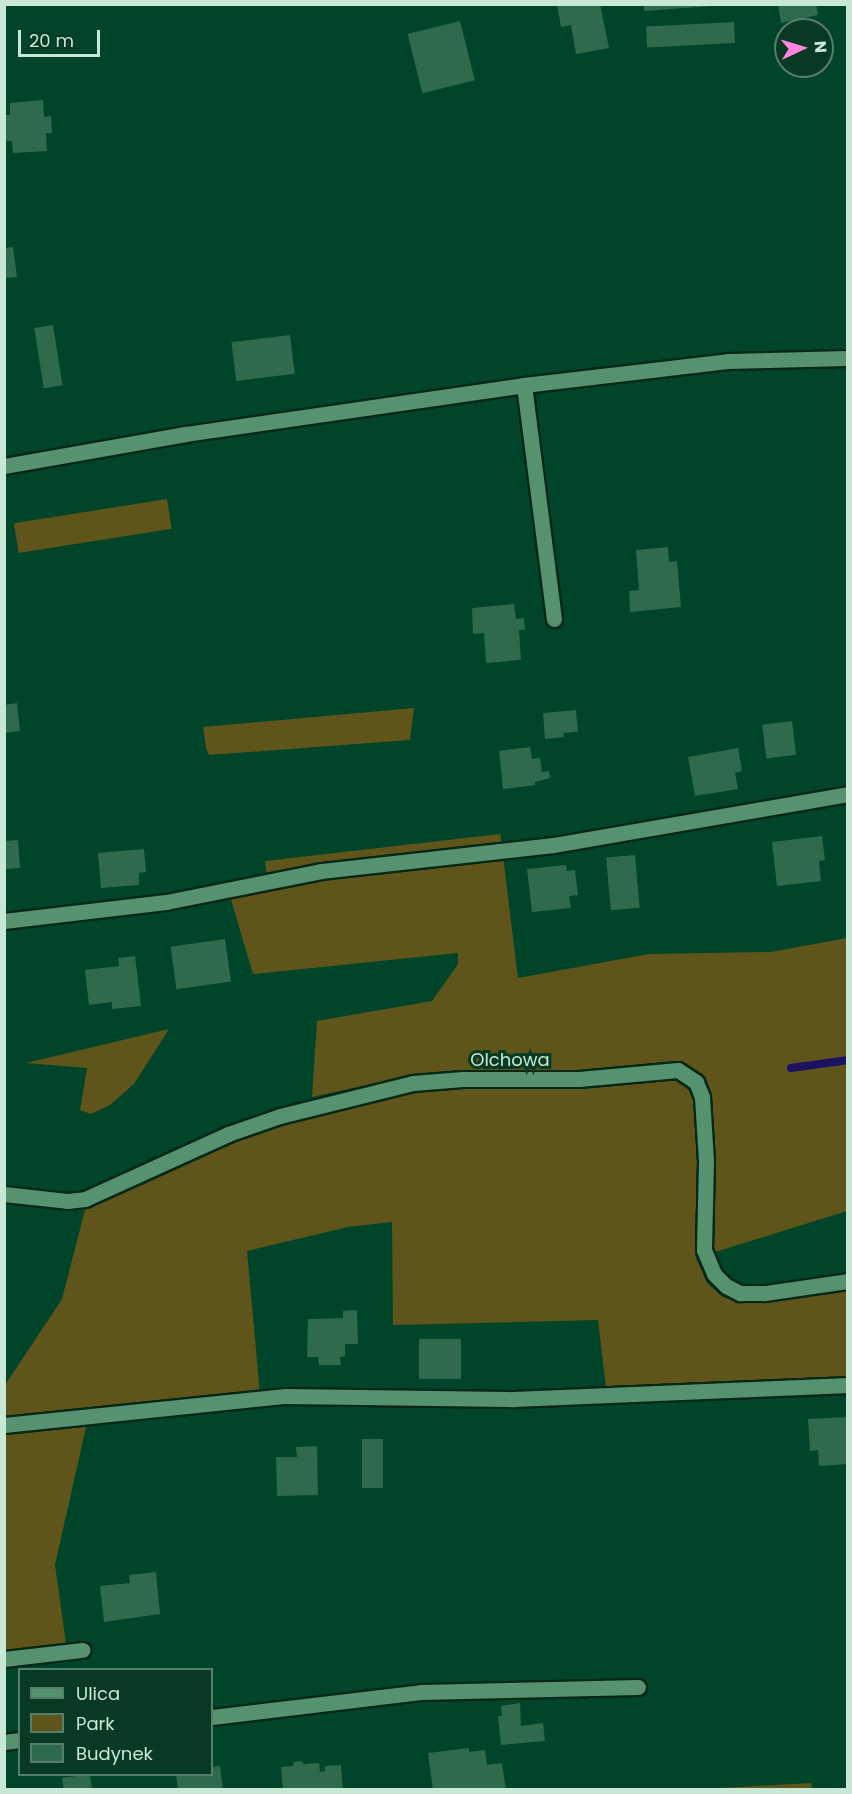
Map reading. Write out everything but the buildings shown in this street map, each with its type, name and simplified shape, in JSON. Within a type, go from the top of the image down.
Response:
[{"type":"street","points":[[4,466],[186,434],[524,385],[728,361],[848,358]]},
{"type":"street","points":[[524,385],[554,619]]},
{"type":"street","points":[[4,921],[166,902],[321,871],[553,845],[848,794]]},
{"type":"street","name":"Olchowa","points":[[4,1194],[67,1201],[85,1199],[228,1134],[280,1116],[413,1083],[463,1079],[579,1079],[678,1070],[696,1082],[702,1097],[706,1161],[704,1250],[714,1274],[726,1286],[740,1293],[765,1293],[848,1281]]},
{"type":"street","points":[[4,1425],[286,1396],[515,1399],[848,1385]]},
{"type":"street","points":[[4,1659],[82,1650]]},
{"type":"street","points":[[213,1717],[421,1692],[638,1687]]},
{"type":"green space","points":[[167,499],[172,529],[19,553],[14,523]]},
{"type":"green space","points":[[414,708],[410,740],[209,755],[203,727]]},
{"type":"green space","points":[[500,834],[502,846],[267,877],[265,861]]},
{"type":"green space","points":[[503,856],[518,978],[649,954],[771,952],[847,938],[847,1211],[696,1258],[707,1283],[723,1297],[739,1302],[762,1303],[847,1287],[847,1378],[606,1388],[598,1320],[393,1325],[392,1222],[348,1227],[247,1251],[260,1393],[5,1417],[5,1385],[62,1299],[86,1206],[117,1194],[224,1142],[280,1122],[441,1074],[394,1079],[312,1097],[317,1021],[432,1001],[458,964],[458,953],[253,974],[230,896],[322,875]]},
{"type":"green space","points":[[169,1029],[134,1084],[110,1105],[91,1114],[80,1110],[87,1068],[26,1063]]},
{"type":"green space","points":[[86,1427],[55,1565],[66,1644],[5,1651],[5,1431]]},
{"type":"green space","points":[[811,1783],[812,1789],[703,1789]]},
{"type":"waterway","points":[[791,1068],[848,1060]]}]
